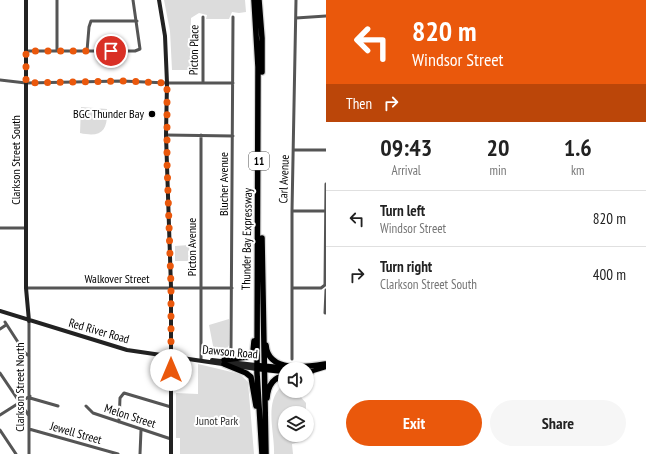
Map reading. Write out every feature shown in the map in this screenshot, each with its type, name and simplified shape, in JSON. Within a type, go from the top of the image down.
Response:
[{"type":"highway","name":"Thunder Bay Expressway","points":[[253,0],[255,14],[258,98],[260,310]]},
{"type":"highway","name":"Thunder Bay Expressway","points":[[260,0],[260,367],[262,454]]},
{"type":"highway","points":[[224,362],[244,359],[252,353],[260,310]]},
{"type":"highway","points":[[260,310],[266,350],[274,362],[300,367],[326,365]]},
{"type":"highway","points":[[224,362],[251,377],[262,423]]},
{"type":"highway","points":[[262,423],[269,386],[274,380],[278,379]]},
{"type":"highway","name":"Thunder Bay Expressway","points":[[262,423],[266,454]]},
{"type":"main road","name":"Clarkson Street South","points":[[26,0],[26,288],[29,321]]},
{"type":"main road","points":[[159,0],[165,36],[167,83],[166,135],[171,287],[171,454]]},
{"type":"main road","name":"Red River Road","points":[[0,310],[29,321],[127,350],[195,359]]},
{"type":"main road","name":"Dawson Road","points":[[195,359],[278,371]]},
{"type":"main road","name":"Dawson Road","points":[[195,359],[224,362]]},
{"type":"main road","points":[[314,370],[326,365]]},
{"type":"main road","name":"Dawson Road","points":[[260,367],[304,369],[326,365]]},
{"type":"street","points":[[57,0],[57,51]]},
{"type":"street","points":[[26,51],[135,51],[140,49],[133,0]]},
{"type":"street","name":"Carl Avenue","points":[[292,359],[292,211],[296,0]]},
{"type":"street","points":[[296,18],[326,16]]},
{"type":"street","name":"Picton Place","points":[[202,84],[203,18]]},
{"type":"street","name":"Blucher Avenue","points":[[232,351],[233,18]]},
{"type":"street","points":[[87,51],[88,27],[91,21],[137,21]]},
{"type":"street","points":[[0,80],[26,83],[122,81],[233,84]]},
{"type":"street","points":[[166,135],[233,136]]},
{"type":"street","name":"Picton Avenue","points":[[201,135],[201,359]]},
{"type":"street","points":[[294,150],[326,150]]},
{"type":"street","points":[[292,288],[321,288],[325,285],[326,184]]},
{"type":"street","points":[[292,211],[325,211]]},
{"type":"street","points":[[0,228],[26,228]]},
{"type":"street","name":"Walkover Street","points":[[26,288],[232,288]]},
{"type":"street","points":[[325,313],[326,291]]},
{"type":"street","name":"Clarkson Street North","points":[[29,321],[30,454]]},
{"type":"street","points":[[0,329],[6,323],[24,353],[30,356]]},
{"type":"street","points":[[0,373],[29,416]]},
{"type":"street","points":[[119,422],[120,398],[124,393],[171,407]]},
{"type":"street","points":[[0,415],[30,397],[58,406]]},
{"type":"street","name":"Melon Street","points":[[86,406],[93,413],[171,439]]},
{"type":"street","name":"Jewell Street","points":[[29,429],[118,454]]},
{"type":"street","points":[[0,430],[16,454]]},
{"type":"street","points":[[140,454],[142,430]]},
{"type":"green space","points":[[164,0],[245,0],[246,12],[232,12],[229,19],[206,19],[207,15],[199,13],[191,18],[190,70],[172,70],[170,31]]},
{"type":"green space","points":[[81,107],[107,109],[105,127],[102,131],[94,134],[80,133]]},
{"type":"green space","points":[[189,245],[190,261],[175,261],[175,246]]},
{"type":"green space","points":[[229,319],[229,345],[227,349],[230,355],[215,356],[209,325]]},
{"type":"green space","name":"Junot Park","points":[[198,364],[240,374],[248,382],[254,454],[180,454],[180,438],[176,438],[176,393],[198,394]]},
{"type":"green space","points":[[278,391],[278,398],[302,398],[306,403],[306,406],[278,406],[278,442],[299,442],[292,444],[293,454],[274,454],[272,410],[273,401]]},
{"type":"place","name":"BGC Thunder Bay","points":[[152,114]]},
{"type":"route","points":[[111,51],[26,51],[26,83],[122,81],[167,83],[166,135],[171,287],[171,370]]}]
